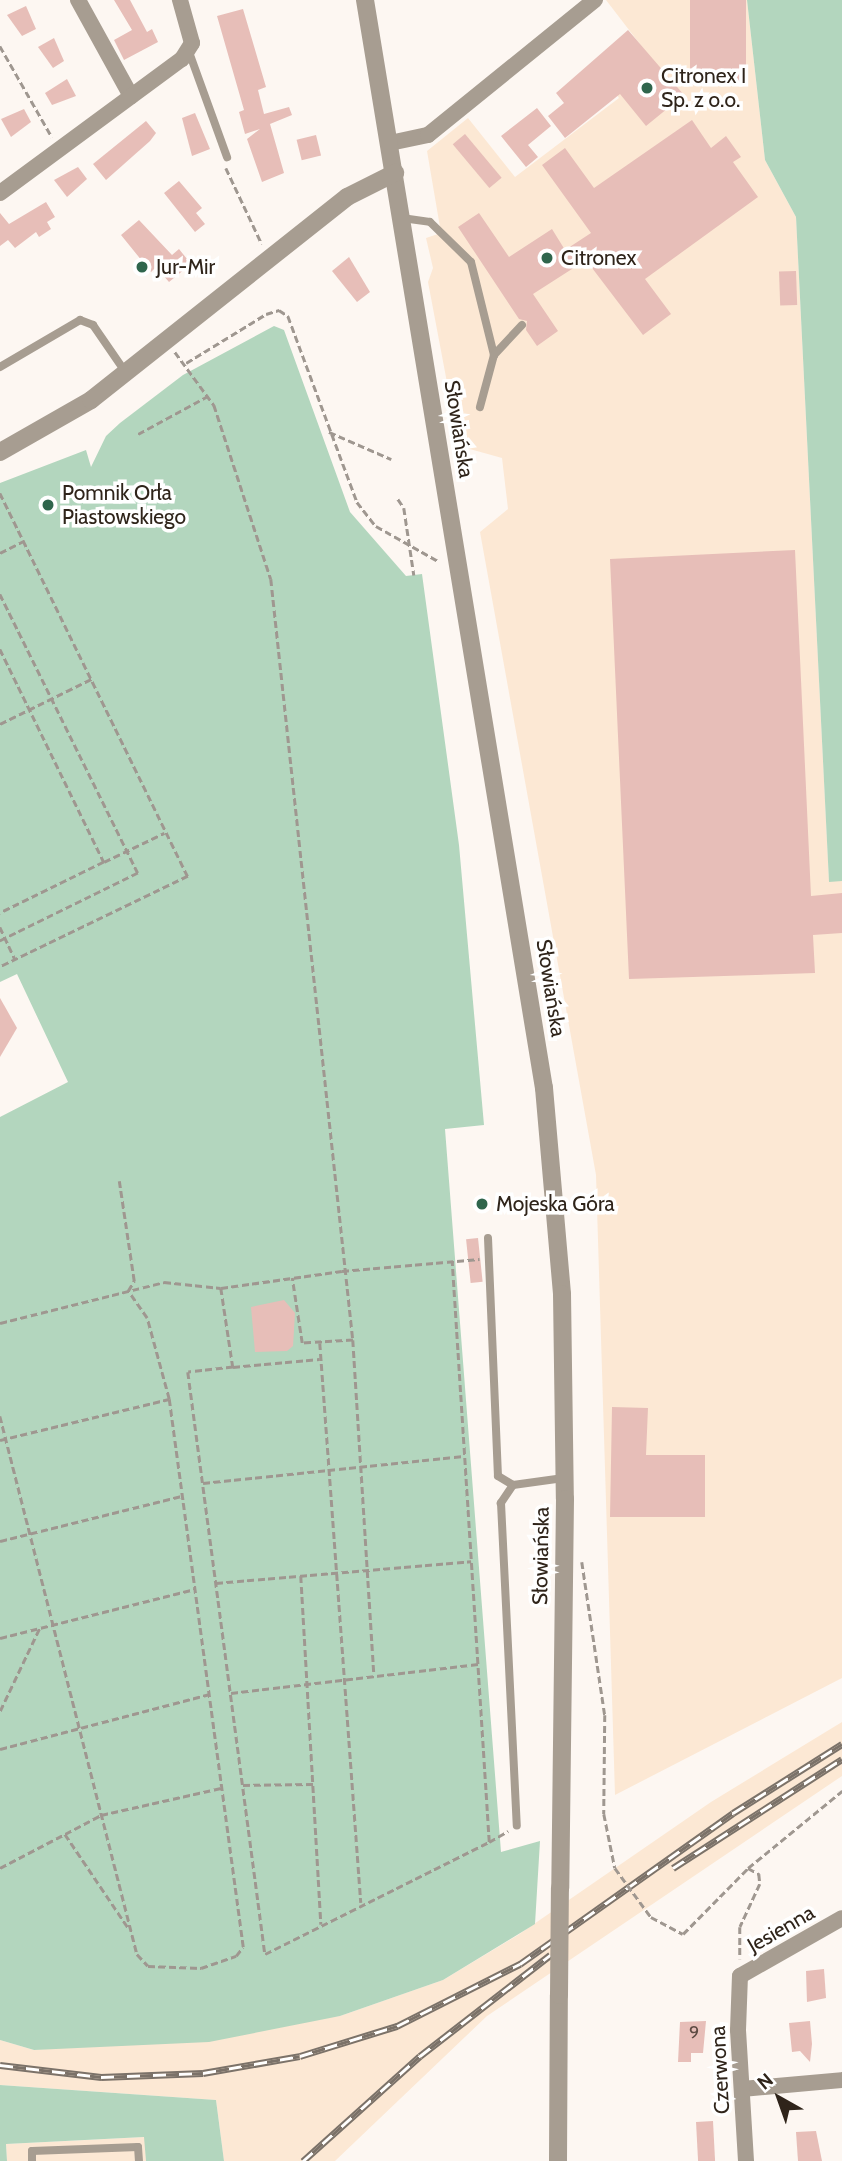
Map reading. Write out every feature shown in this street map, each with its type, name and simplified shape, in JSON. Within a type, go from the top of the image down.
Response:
[{"type":"street","points":[[78,0],[131,96]]},
{"type":"street","points":[[0,193],[189,52],[192,43],[180,0]]},
{"type":"street","name":"Słowiańska","points":[[365,0],[544,1088],[562,1294],[564,1478],[558,2161]]},
{"type":"street","points":[[390,143],[428,135],[595,0]]},
{"type":"street","points":[[0,452],[53,425],[127,374],[347,197],[395,173]]},
{"type":"street","name":"Jesienna","points":[[740,1976],[842,1918]]},
{"type":"street","name":"Czerwona","points":[[740,1976],[746,2161]]},
{"type":"street","points":[[742,2089],[842,2080]]},
{"type":"lane","points":[[189,52],[227,158]]},
{"type":"lane","points":[[402,218],[430,222],[471,262],[494,355]]},
{"type":"lane","points":[[0,367],[80,320],[93,325],[127,374]]},
{"type":"lane","points":[[480,407],[494,355],[522,325]]},
{"type":"lane","points":[[488,1238],[498,1476],[513,1485],[564,1478]]},
{"type":"lane","points":[[513,1485],[501,1503],[517,1826]]},
{"type":"lane","points":[[32,2161],[32,2151],[138,2147],[139,2161]]},
{"type":"path","points":[[0,46],[59,149]]},
{"type":"path","points":[[227,158],[222,160],[265,249]]},
{"type":"path","points":[[186,363],[279,310],[293,329],[329,432],[358,502],[376,526],[438,561]]},
{"type":"path","points":[[166,342],[186,363],[208,396],[271,579],[342,1271],[353,1340],[373,1674]]},
{"type":"path","points":[[138,434],[208,396]]},
{"type":"path","points":[[329,432],[391,459]]},
{"type":"path","points":[[0,493],[188,876],[0,967]]},
{"type":"path","points":[[398,499],[410,544],[414,575]]},
{"type":"path","points":[[0,553],[24,541]]},
{"type":"path","points":[[0,594],[138,873],[0,941]]},
{"type":"path","points":[[0,649],[104,862]]},
{"type":"path","points":[[0,724],[91,679]]},
{"type":"path","points":[[0,913],[166,832]]},
{"type":"path","points":[[0,927],[15,960]]},
{"type":"path","points":[[119,1181],[134,1281],[128,1291]]},
{"type":"path","points":[[0,1323],[164,1282],[221,1288],[342,1271],[489,1259]]},
{"type":"path","points":[[452,1262],[489,1842]]},
{"type":"path","points":[[292,1278],[302,1343],[353,1340]]},
{"type":"path","points":[[221,1288],[233,1367]]},
{"type":"path","points":[[0,1416],[137,1954],[148,1966],[201,1968],[236,1956],[243,1947],[169,1399],[147,1318],[128,1291]]},
{"type":"path","points":[[320,1342],[361,1902]]},
{"type":"path","points":[[321,1359],[188,1372],[265,1954],[361,1902],[489,1842],[517,1826]]},
{"type":"path","points":[[0,1440],[169,1399]]},
{"type":"path","points":[[203,1483],[464,1456]]},
{"type":"path","points":[[0,1541],[182,1496]]},
{"type":"path","points":[[581,1558],[603,1703],[604,1814],[615,1868],[651,1917],[683,1934],[748,1868],[842,1791]]},
{"type":"path","points":[[216,1583],[471,1561]]},
{"type":"path","points":[[301,1576],[321,1924]]},
{"type":"path","points":[[0,1638],[195,1589]]},
{"type":"path","points":[[0,1711],[40,1627]]},
{"type":"path","points":[[231,1693],[344,1677],[478,1664]]},
{"type":"path","points":[[0,1749],[78,1725],[209,1694]]},
{"type":"path","points":[[243,1785],[313,1784]]},
{"type":"path","points":[[0,1868],[101,1815],[221,1788]]},
{"type":"path","points":[[65,1834],[130,1932]]},
{"type":"path","points":[[740,1976],[740,1927],[760,1884],[759,1874],[748,1868]]},
{"type":"shaded area","name":"Citronex","points":[[606,0],[747,0],[765,160],[796,217],[829,881],[842,881],[842,1678],[615,1795],[596,1175],[480,532],[508,509],[502,458],[459,446],[428,282],[433,268],[426,238],[441,233],[427,151],[468,118],[515,177],[619,98],[608,82],[646,52]]},
{"type":"shaded area","points":[[842,1722],[842,1776],[487,2016],[335,2161],[224,2161],[216,2100],[0,2085],[0,2040],[34,2050],[340,2016],[443,1980],[518,1935],[711,1802]]},
{"type":"shaded area","points":[[145,2137],[146,2161],[7,2161],[6,2144]]},
{"type":"green space","points":[[747,0],[842,0],[842,881],[829,882],[796,217],[765,160]]},
{"type":"green space","points":[[274,326],[284,330],[350,512],[406,576],[422,574],[459,845],[484,1125],[445,1129],[501,1852],[540,1841],[535,1924],[443,1980],[340,2016],[209,2042],[34,2050],[0,2040],[0,1117],[68,1082],[17,974],[0,982],[0,483],[86,450],[91,467],[106,436],[120,423],[183,375]]},
{"type":"green space","points":[[0,2085],[216,2100],[224,2161],[146,2161],[144,2137],[6,2144],[7,2161],[0,2161]]},
{"type":"building","points":[[114,0],[130,0],[147,32],[152,29],[158,42],[124,60],[114,40],[132,30]]},
{"type":"building","points":[[690,0],[746,0],[746,85],[690,85]]},
{"type":"building","points":[[26,6],[36,29],[22,36],[7,15]]},
{"type":"building","points":[[243,9],[266,87],[258,90],[264,114],[289,107],[292,115],[270,124],[284,173],[262,182],[247,139],[260,129],[245,134],[239,112],[244,110],[217,16]]},
{"type":"building","points":[[628,30],[684,95],[646,126],[620,94],[565,138],[548,116],[564,103],[556,93]]},
{"type":"building","points":[[54,38],[64,61],[53,68],[38,47]]},
{"type":"building","points":[[67,79],[76,96],[52,105],[45,93]]},
{"type":"building","points":[[537,108],[551,126],[528,145],[538,157],[526,167],[501,136]]},
{"type":"building","points":[[24,109],[31,122],[11,137],[1,119]]},
{"type":"building","points":[[195,113],[210,149],[192,156],[182,118]]},
{"type":"building","points":[[692,120],[711,148],[726,136],[741,157],[733,162],[758,197],[645,279],[671,314],[643,335],[586,260],[533,294],[558,331],[537,346],[526,330],[527,321],[519,319],[458,227],[479,213],[509,257],[552,229],[565,250],[591,233],[542,165],[565,148],[594,188]]},
{"type":"building","points":[[146,121],[156,133],[106,180],[93,164]]},
{"type":"building","points":[[465,134],[502,178],[489,188],[453,144]]},
{"type":"building","points":[[316,135],[321,155],[302,160],[297,140]]},
{"type":"building","points":[[78,167],[87,179],[67,197],[54,180]]},
{"type":"building","points":[[179,181],[202,208],[196,213],[205,224],[195,232],[164,193]]},
{"type":"building","points":[[46,202],[55,217],[47,222],[51,229],[39,237],[36,232],[15,248],[8,240],[0,246],[0,213],[9,224]]},
{"type":"building","points":[[139,220],[172,255],[179,249],[191,264],[169,282],[156,267],[151,272],[121,235]]},
{"type":"building","points":[[349,257],[370,292],[357,302],[332,271]]},
{"type":"building","points":[[796,271],[797,305],[780,306],[779,272]]},
{"type":"building","points":[[795,550],[811,896],[842,893],[842,933],[813,935],[815,973],[629,979],[610,559]]},
{"type":"building","points":[[0,998],[17,1028],[0,1057]]},
{"type":"building","points":[[478,1238],[483,1282],[471,1283],[466,1239]]},
{"type":"building","points":[[284,1300],[295,1313],[293,1346],[287,1351],[255,1352],[251,1307]]},
{"type":"building","points":[[612,1407],[648,1408],[646,1455],[705,1455],[705,1517],[610,1517]]},
{"type":"building","points":[[824,1969],[826,1998],[807,2002],[806,1971]]},
{"type":"building","points":[[706,2021],[703,2053],[691,2053],[691,2062],[678,2062],[680,2022]]},
{"type":"building","points":[[810,2021],[810,2062],[800,2051],[792,2052],[789,2023]]},
{"type":"building","points":[[713,2121],[715,2161],[698,2161],[696,2122]]},
{"type":"building","points":[[816,2131],[822,2161],[798,2161],[796,2132]]},
{"type":"railway","points":[[0,2065],[101,2077],[203,2073],[300,2056],[397,2026],[520,1964],[733,1813],[842,1744]]},
{"type":"railway","points":[[673,1868],[842,1759]]},
{"type":"railway","points":[[303,2161],[420,2056],[550,1955]]},
{"type":"place","name":"Citronex I Sp. z o.o.","points":[[647,88]]},
{"type":"place","name":"Citronex","points":[[547,258]]},
{"type":"place","name":"Jur-Mir","points":[[142,267]]},
{"type":"place","name":"Pomnik Orła Piastowskiego","points":[[48,505]]},
{"type":"place","name":"Mojeska Góra","points":[[482,1204]]}]
